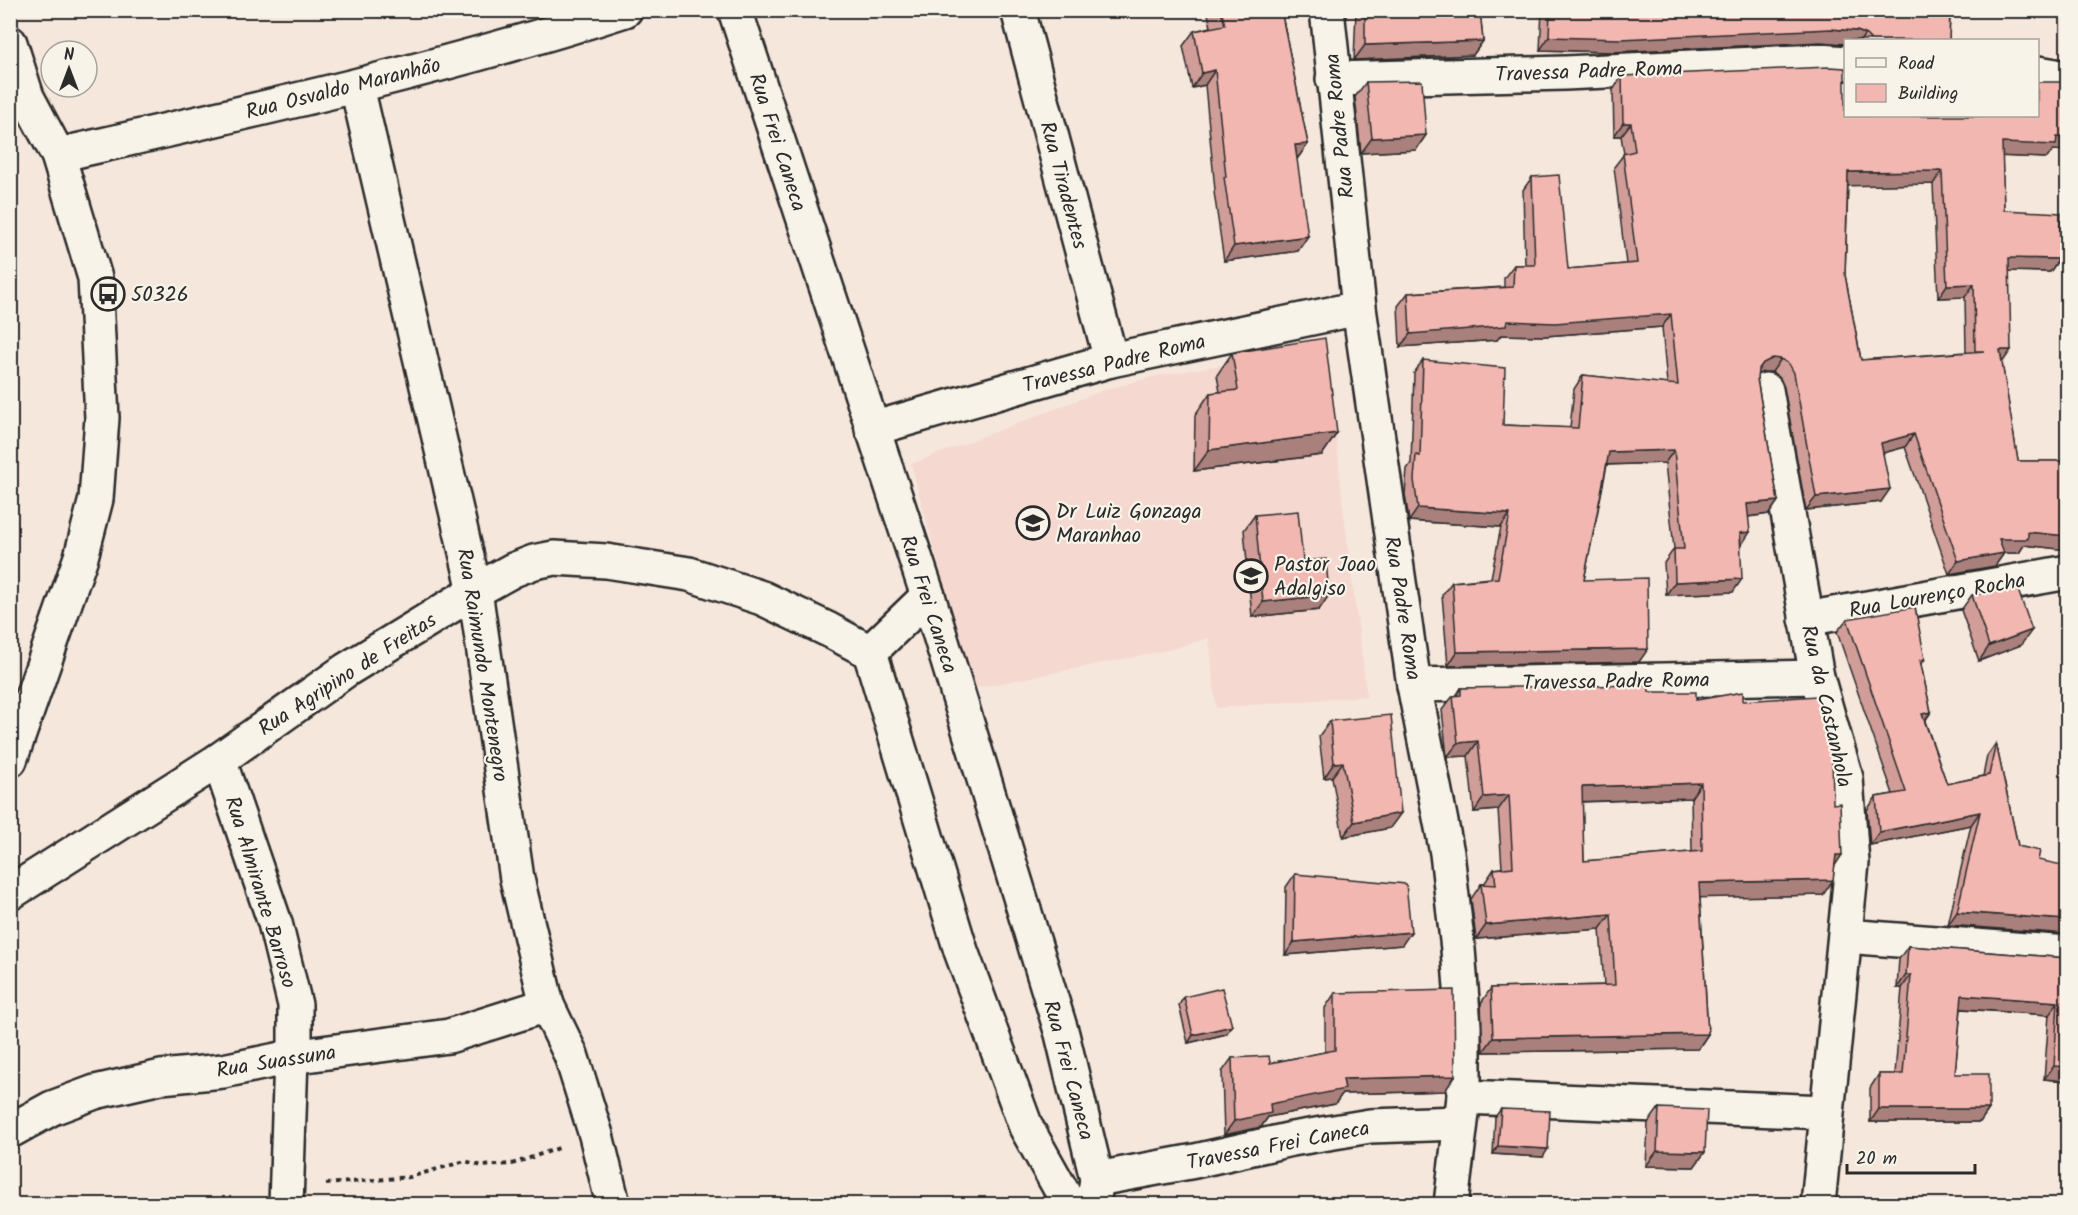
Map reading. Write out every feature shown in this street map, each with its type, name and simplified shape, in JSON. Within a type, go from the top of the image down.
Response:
[{"type":"street","name":"Rua Osvaldo Maranhão","points":[[58,155],[357,87],[574,27],[625,10]]},
{"type":"street","name":"Rua Frei Caneca","points":[[735,10],[928,596],[1062,1034],[1095,1192]]},
{"type":"street","name":"Rua Tiradentes","points":[[1018,10],[1111,360]]},
{"type":"street","name":"Rua Padre Roma","points":[[1327,10],[1359,308],[1414,685],[1446,853],[1458,949],[1464,1026],[1462,1110],[1450,1204]]},
{"type":"street","points":[[10,43],[27,97],[58,155],[95,278],[102,418],[96,500],[81,557],[10,760]]},
{"type":"street","name":"Travessa Padre Roma","points":[[1333,79],[1565,73],[1820,61],[1844,63]]},
{"type":"street","points":[[2039,74],[2067,78]]},
{"type":"street","name":"Rua Raimundo Montenegro","points":[[357,87],[475,591],[517,879],[547,1005],[571,1054],[596,1135],[613,1204]]},
{"type":"street","name":"Travessa Padre Roma","points":[[872,429],[1111,360],[1359,308]]},
{"type":"street","name":"Rua da Castanhola","points":[[1766,390],[1817,677],[1846,778],[1852,862],[1818,1204]]},
{"type":"street","name":"Rua Agripino de Freitas","points":[[10,893],[219,760],[346,670],[475,591],[513,570],[534,562],[554,558],[606,561],[689,574],[762,598],[870,652]]},
{"type":"street","name":"Rua Lourenço Rocha","points":[[1806,619],[2067,572]]},
{"type":"street","points":[[928,596],[870,652],[961,951],[1026,1127],[1070,1204]]},
{"type":"street","name":"Travessa Padre Roma","points":[[1414,685],[1817,677]]},
{"type":"street","name":"Rua Almirante Barroso","points":[[219,760],[275,924],[296,1005],[296,1044],[291,1057],[286,1196]]},
{"type":"street","points":[[1845,936],[2067,953]]},
{"type":"street","name":"Rua Suassuna","points":[[10,1131],[52,1108],[95,1092],[161,1077],[223,1071],[291,1057],[449,1036],[547,1005]]},
{"type":"street","name":"Travessa Frei Caneca","points":[[1095,1192],[1195,1161],[1292,1139],[1462,1110],[1827,1112]]},
{"type":"path","points":[[286,1196],[410,1176],[465,1161],[482,1166],[512,1164],[596,1135]]},
{"type":"shaded area","points":[[1327,347],[1344,514],[1367,696],[1216,708],[1209,638],[1169,650],[972,689],[911,464],[1104,390],[1156,376]]},
{"type":"building","points":[[1221,10],[1281,10],[1308,144],[1295,145],[1308,236],[1234,246],[1224,177],[1226,177],[1215,70],[1202,73],[1194,31],[1225,25]]},
{"type":"building","points":[[1365,10],[1480,10],[1483,41],[1365,45]]},
{"type":"building","points":[[1550,10],[1950,10],[1949,39],[1870,39],[1857,31],[1831,29],[1621,39],[1549,37]]},
{"type":"building","points":[[1844,68],[1844,117],[2039,117],[2039,82],[2067,82],[2067,137],[2057,137],[2056,145],[2002,143],[2004,210],[2061,213],[2059,259],[2009,258],[2011,350],[2000,350],[2018,461],[2067,461],[2067,536],[2028,532],[2028,539],[1999,539],[2004,553],[1958,561],[1914,434],[1881,443],[1890,489],[1816,497],[1794,373],[1789,364],[1781,359],[1773,358],[1763,363],[1758,370],[1757,379],[1778,501],[1747,504],[1750,532],[1740,533],[1742,579],[1675,582],[1674,549],[1684,549],[1674,450],[1609,452],[1584,580],[1647,578],[1648,649],[1457,652],[1452,582],[1498,578],[1510,514],[1418,508],[1414,480],[1416,455],[1420,456],[1423,360],[1505,368],[1503,425],[1578,428],[1583,375],[1678,385],[1671,314],[1555,323],[1507,321],[1506,326],[1410,334],[1408,293],[1513,287],[1514,265],[1535,265],[1532,177],[1559,175],[1568,269],[1637,263],[1623,154],[1635,151],[1631,123],[1623,123],[1622,76]],"holes":[[[1942,171],[1947,285],[1974,284],[1975,351],[1985,351],[1861,360],[1845,275],[1848,172]]]},
{"type":"building","points":[[1422,81],[1426,135],[1372,138],[1366,82]]},
{"type":"building","points":[[1325,338],[1337,433],[1209,450],[1210,393],[1238,390],[1232,353]]},
{"type":"building","points":[[1298,511],[1303,561],[1326,559],[1329,595],[1263,602],[1255,515]]},
{"type":"building","points":[[2017,587],[2032,630],[1989,646],[1972,595]]},
{"type":"building","points":[[1915,607],[1925,659],[1920,660],[1931,712],[1922,714],[1947,784],[1989,775],[1996,743],[2018,846],[2040,851],[2038,860],[2067,866],[2067,920],[1957,912],[1980,812],[1879,832],[1876,797],[1906,792],[1847,619]]},
{"type":"building","points":[[1649,685],[1649,692],[1696,692],[1696,700],[1743,692],[1743,701],[1817,696],[1832,746],[1833,804],[1840,803],[1842,855],[1836,855],[1833,880],[1699,883],[1708,1034],[1493,1038],[1491,988],[1615,985],[1611,914],[1486,925],[1481,884],[1496,885],[1494,869],[1513,867],[1509,795],[1484,797],[1478,741],[1458,743],[1453,696],[1461,695],[1461,688]],"holes":[[[1701,783],[1702,851],[1584,861],[1582,787]]]},
{"type":"building","points":[[1391,715],[1401,813],[1354,822],[1343,762],[1334,763],[1330,721]]},
{"type":"building","points":[[1295,874],[1406,884],[1411,932],[1294,942]]},
{"type":"building","points":[[1908,946],[2067,958],[2067,1067],[2054,1066],[2058,1002],[1962,995],[1955,1074],[1989,1074],[1989,1109],[1879,1109],[1879,1074],[1903,1074],[1911,975],[1906,975]]},
{"type":"building","points":[[1222,988],[1232,1026],[1193,1035],[1184,997]]},
{"type":"building","points":[[1454,990],[1455,1076],[1343,1079],[1345,1089],[1270,1104],[1271,1113],[1234,1121],[1232,1058],[1269,1056],[1270,1063],[1335,1050],[1335,993]]},
{"type":"building","points":[[1659,1108],[1707,1110],[1705,1152],[1657,1151]]},
{"type":"building","points":[[1501,1109],[1550,1111],[1548,1149],[1498,1146]]},
{"type":"place","name":"50326","points":[[108,294]]},
{"type":"place","name":"Dr Luiz Gonzaga Maranhao","points":[[1033,523]]},
{"type":"place","name":"Pastor Joao Adalgiso","points":[[1251,576]]}]
